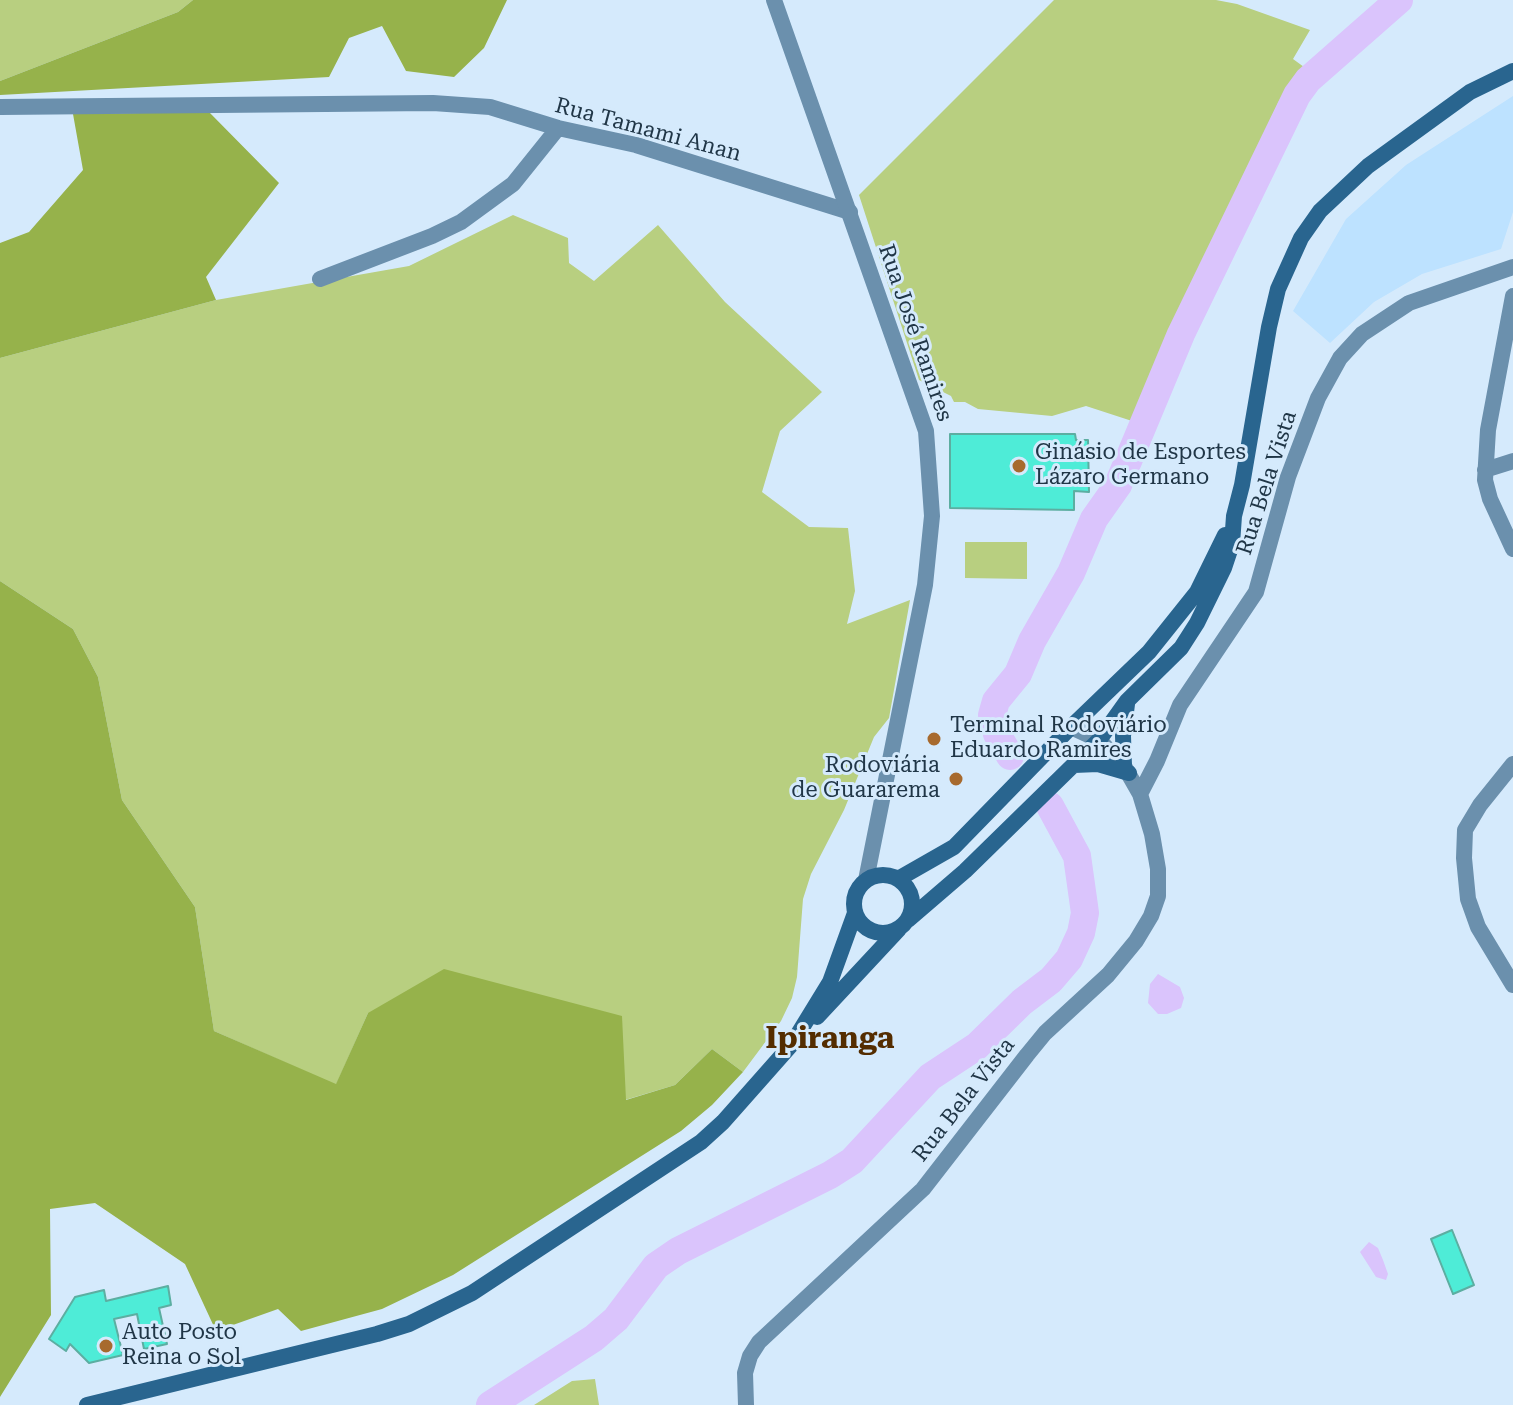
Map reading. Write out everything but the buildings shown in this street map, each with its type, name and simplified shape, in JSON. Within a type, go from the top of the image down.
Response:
[{"type":"main road","points":[[87,1405],[409,1324],[472,1293],[701,1142],[746,1099],[792,1044],[904,925],[965,871],[1099,740],[1127,701],[1181,648],[1224,568],[1232,544],[1234,516],[1275,302],[1289,261],[1301,238],[1320,211],[1368,166],[1470,92],[1513,71]]},
{"type":"main road","points":[[898,879],[954,847],[1167,633],[1197,592],[1234,516]]},
{"type":"main road","points":[[1074,765],[1098,764],[1127,769],[1123,736],[1127,701]]},
{"type":"main road","points":[[792,1044],[830,982],[855,913],[857,893],[866,880],[880,875],[898,879],[907,887],[912,898],[912,908],[904,925],[889,933],[868,930],[855,913]]},
{"type":"street","name":"Rua José Ramires","points":[[774,0],[926,431],[932,516],[925,585],[866,880]]},
{"type":"street","name":"Rua Tamami Anan","points":[[0,107],[433,103],[490,107],[558,128],[636,145],[850,212]]},
{"type":"street","points":[[320,279],[461,222],[513,184],[558,128]]},
{"type":"street","name":"Rua Bela Vista","points":[[1140,794],[1180,705],[1256,592],[1288,477],[1318,398],[1340,358],[1362,334],[1409,303],[1513,267]]},
{"type":"street","points":[[1513,296],[1488,430],[1485,475],[1490,499],[1513,549]]},
{"type":"street","points":[[1485,475],[1513,461]]},
{"type":"street","points":[[1071,727],[1099,740]]},
{"type":"street","name":"Rua Bela Vista","points":[[746,1405],[745,1373],[750,1356],[764,1335],[923,1189],[1045,1033],[1108,975],[1136,941],[1151,916],[1158,896],[1152,834],[1140,794],[1127,769],[1099,740]]},
{"type":"street","points":[[1513,764],[1480,805],[1465,830],[1464,858],[1468,899],[1478,927],[1513,985]]},
{"type":"shaded area","points":[[1513,96],[1513,212],[1501,249],[1422,274],[1374,302],[1330,343],[1293,311],[1346,219],[1406,165]]},
{"type":"shaded area","points":[[1158,974],[1180,987],[1184,998],[1181,1008],[1158,1014],[1148,1003],[1150,984]]},
{"type":"shaded area","points":[[1369,1242],[1378,1248],[1388,1274],[1386,1280],[1376,1277],[1360,1252]]},
{"type":"green space","points":[[0,0],[193,0],[178,12],[0,81]]},
{"type":"green space","points":[[193,0],[507,0],[484,48],[454,77],[406,71],[382,26],[349,38],[329,77],[0,95],[0,81],[178,12]]},
{"type":"green space","points":[[1054,0],[1216,0],[1237,4],[1310,30],[1293,59],[1304,67],[1279,101],[1132,421],[1086,406],[1052,416],[978,409],[965,402],[954,402],[951,396],[919,380],[859,195]]},
{"type":"green space","points":[[209,112],[279,183],[206,277],[216,300],[0,358],[0,243],[29,232],[83,170],[73,114]]},
{"type":"green space","points":[[513,215],[568,238],[569,263],[594,281],[658,225],[725,302],[822,392],[780,431],[762,492],[809,527],[848,528],[855,591],[847,624],[910,600],[889,718],[874,737],[844,810],[811,874],[803,899],[797,977],[792,998],[781,1021],[743,1072],[712,1049],[675,1085],[625,1100],[368,1013],[336,1085],[214,1031],[195,907],[122,800],[98,677],[73,629],[0,581],[0,358],[216,300],[409,266]]},
{"type":"green space","points":[[965,542],[1027,542],[1027,579],[965,578]]},
{"type":"green space","points":[[0,581],[73,629],[98,677],[122,800],[195,907],[214,1031],[336,1084],[368,1013],[444,969],[622,1016],[626,1100],[675,1085],[712,1049],[743,1072],[712,1105],[681,1131],[453,1275],[382,1309],[301,1331],[278,1309],[216,1331],[185,1264],[95,1203],[50,1209],[51,1315],[0,1397]]},
{"type":"green space","points":[[595,1379],[599,1405],[534,1405],[572,1381]]},
{"type":"waterway","points":[[1010,756],[997,734],[992,715],[996,701],[1018,674],[1032,641],[1071,573],[1094,519],[1118,485],[1181,334],[1297,95],[1308,80],[1399,0]]},
{"type":"waterway","points":[[490,1405],[594,1338],[616,1319],[656,1266],[678,1251],[852,1161],[930,1077],[977,1046],[1022,1002],[1051,980],[1069,959],[1081,933],[1085,913],[1077,856],[1050,806]]},
{"type":"place","name":"Ginásio de Esportes Lázaro Germano","points":[[1019,466]]},
{"type":"place","name":"Terminal Rodoviário Eduardo Ramires","points":[[934,739]]},
{"type":"place","name":"Rodoviária de Guararema","points":[[956,779]]},
{"type":"place","name":"Auto Posto Reina o Sol","points":[[106,1346]]},
{"type":"district","name":"Ipiranga","points":[[830,1039]]}]
